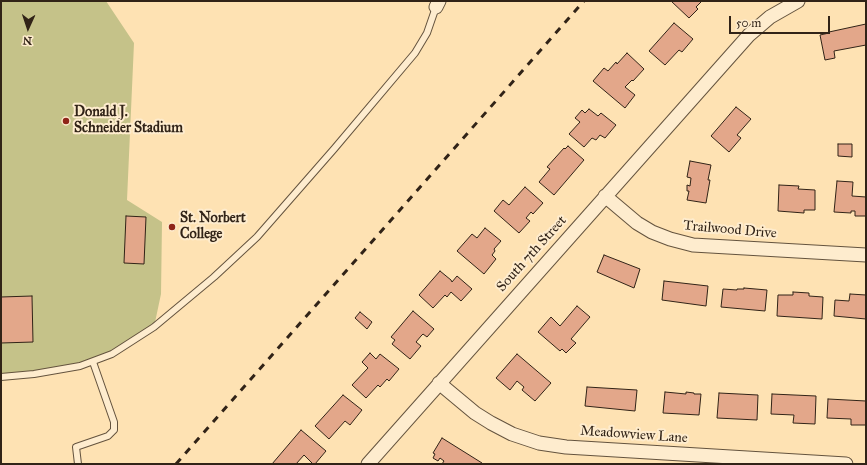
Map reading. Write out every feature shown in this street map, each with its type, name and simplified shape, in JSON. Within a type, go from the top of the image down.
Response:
[{"type":"street","name":"South 7th Street","points":[[368,464],[721,65],[749,35],[770,17],[798,1]]},
{"type":"street","name":"Trailwood Drive","points":[[605,196],[652,232],[670,239],[693,245],[866,255]]},
{"type":"street","name":"Meadowview Lane","points":[[439,383],[475,413],[491,423],[512,434],[539,443],[566,447],[787,462],[846,464]]},
{"type":"lane","points":[[1,376],[39,374],[80,366],[112,354],[154,327],[214,277],[257,237],[334,149],[414,53],[427,33],[438,4]]},
{"type":"lane","points":[[78,464],[76,447],[108,436],[114,430],[114,422],[93,362]]},
{"type":"shaded area","name":"Donald J. Schneider Stadium","points":[[1,1],[106,1],[134,43],[127,200],[162,222],[161,294],[154,327],[112,354],[45,373],[1,375]]},
{"type":"building","points":[[671,1],[702,1],[696,7],[698,9],[689,18]]},
{"type":"building","points":[[674,23],[693,39],[682,52],[679,50],[665,65],[649,51]]},
{"type":"building","points":[[866,24],[866,45],[834,51],[835,58],[825,60],[820,35]]},
{"type":"building","points":[[627,53],[644,69],[625,87],[635,95],[625,108],[593,81],[604,68],[608,71]]},
{"type":"building","points":[[736,107],[751,119],[737,135],[741,138],[729,152],[711,136]]},
{"type":"building","points":[[589,109],[598,116],[601,113],[616,125],[605,138],[600,135],[596,140],[592,138],[584,147],[569,134],[580,122],[575,118],[582,110],[585,113]]},
{"type":"building","points":[[838,144],[852,144],[852,157],[838,156]]},
{"type":"building","points":[[568,146],[584,160],[554,195],[539,182],[550,169],[547,167],[564,148],[565,149]]},
{"type":"building","points":[[690,161],[711,165],[706,203],[687,200],[689,191],[687,191],[687,185],[690,186],[691,178],[687,177]]},
{"type":"building","points":[[837,181],[853,182],[852,196],[866,197],[866,216],[855,216],[855,211],[851,211],[851,213],[834,212]]},
{"type":"building","points":[[779,185],[799,186],[798,189],[815,190],[815,210],[804,210],[804,213],[778,211]]},
{"type":"building","points":[[525,187],[543,203],[533,214],[531,212],[526,218],[530,221],[519,233],[494,211],[503,200],[509,205]]},
{"type":"building","points":[[126,216],[146,217],[144,264],[124,263]]},
{"type":"building","points":[[485,228],[501,241],[494,249],[495,251],[492,255],[496,259],[484,274],[457,251],[472,234],[477,238]]},
{"type":"building","points":[[604,255],[640,269],[634,288],[597,272]]},
{"type":"building","points":[[440,271],[452,282],[457,276],[472,289],[461,301],[451,292],[447,297],[445,295],[433,308],[419,295]]},
{"type":"building","points":[[664,281],[708,286],[706,306],[662,300]]},
{"type":"building","points":[[744,288],[767,290],[765,311],[721,307],[723,289],[737,290]]},
{"type":"building","points":[[793,292],[809,293],[809,296],[823,297],[822,319],[777,316],[778,295],[793,295]]},
{"type":"building","points":[[850,294],[866,295],[866,319],[834,316],[835,300],[849,301]]},
{"type":"building","points":[[32,296],[33,342],[1,343],[1,297]]},
{"type":"building","points":[[577,306],[590,317],[571,339],[576,343],[566,353],[562,349],[560,351],[538,332],[551,317],[560,326]]},
{"type":"building","points":[[413,311],[434,329],[427,337],[423,334],[416,342],[421,346],[410,359],[392,344],[395,340],[391,337]]},
{"type":"building","points":[[360,312],[372,322],[367,329],[355,318]]},
{"type":"building","points":[[370,353],[376,359],[380,354],[399,369],[389,381],[387,379],[380,387],[378,385],[366,398],[352,385],[368,368],[362,362]]},
{"type":"building","points":[[517,354],[551,383],[535,401],[522,390],[524,387],[517,381],[510,390],[496,378]]},
{"type":"building","points":[[587,387],[637,390],[635,411],[585,406]]},
{"type":"building","points":[[665,392],[701,394],[699,415],[663,413]]},
{"type":"building","points":[[719,393],[758,395],[757,420],[717,418]]},
{"type":"building","points":[[772,394],[816,396],[815,424],[793,423],[794,415],[771,414]]},
{"type":"building","points":[[343,395],[362,410],[350,425],[345,421],[329,439],[315,426]]},
{"type":"building","points":[[828,399],[866,401],[866,425],[851,425],[851,419],[827,418]]},
{"type":"building","points":[[301,430],[326,451],[315,464],[313,464],[304,455],[296,464],[272,464]]},
{"type":"building","points":[[442,438],[482,463],[442,464],[444,461],[440,458],[438,461],[433,458],[435,454],[433,453]]},
{"type":"railway","points":[[176,464],[584,1]]},
{"type":"place","name":"Donald J. Schneider Stadium","points":[[66,121]]},
{"type":"place","name":"St. Norbert College","points":[[172,227]]}]
